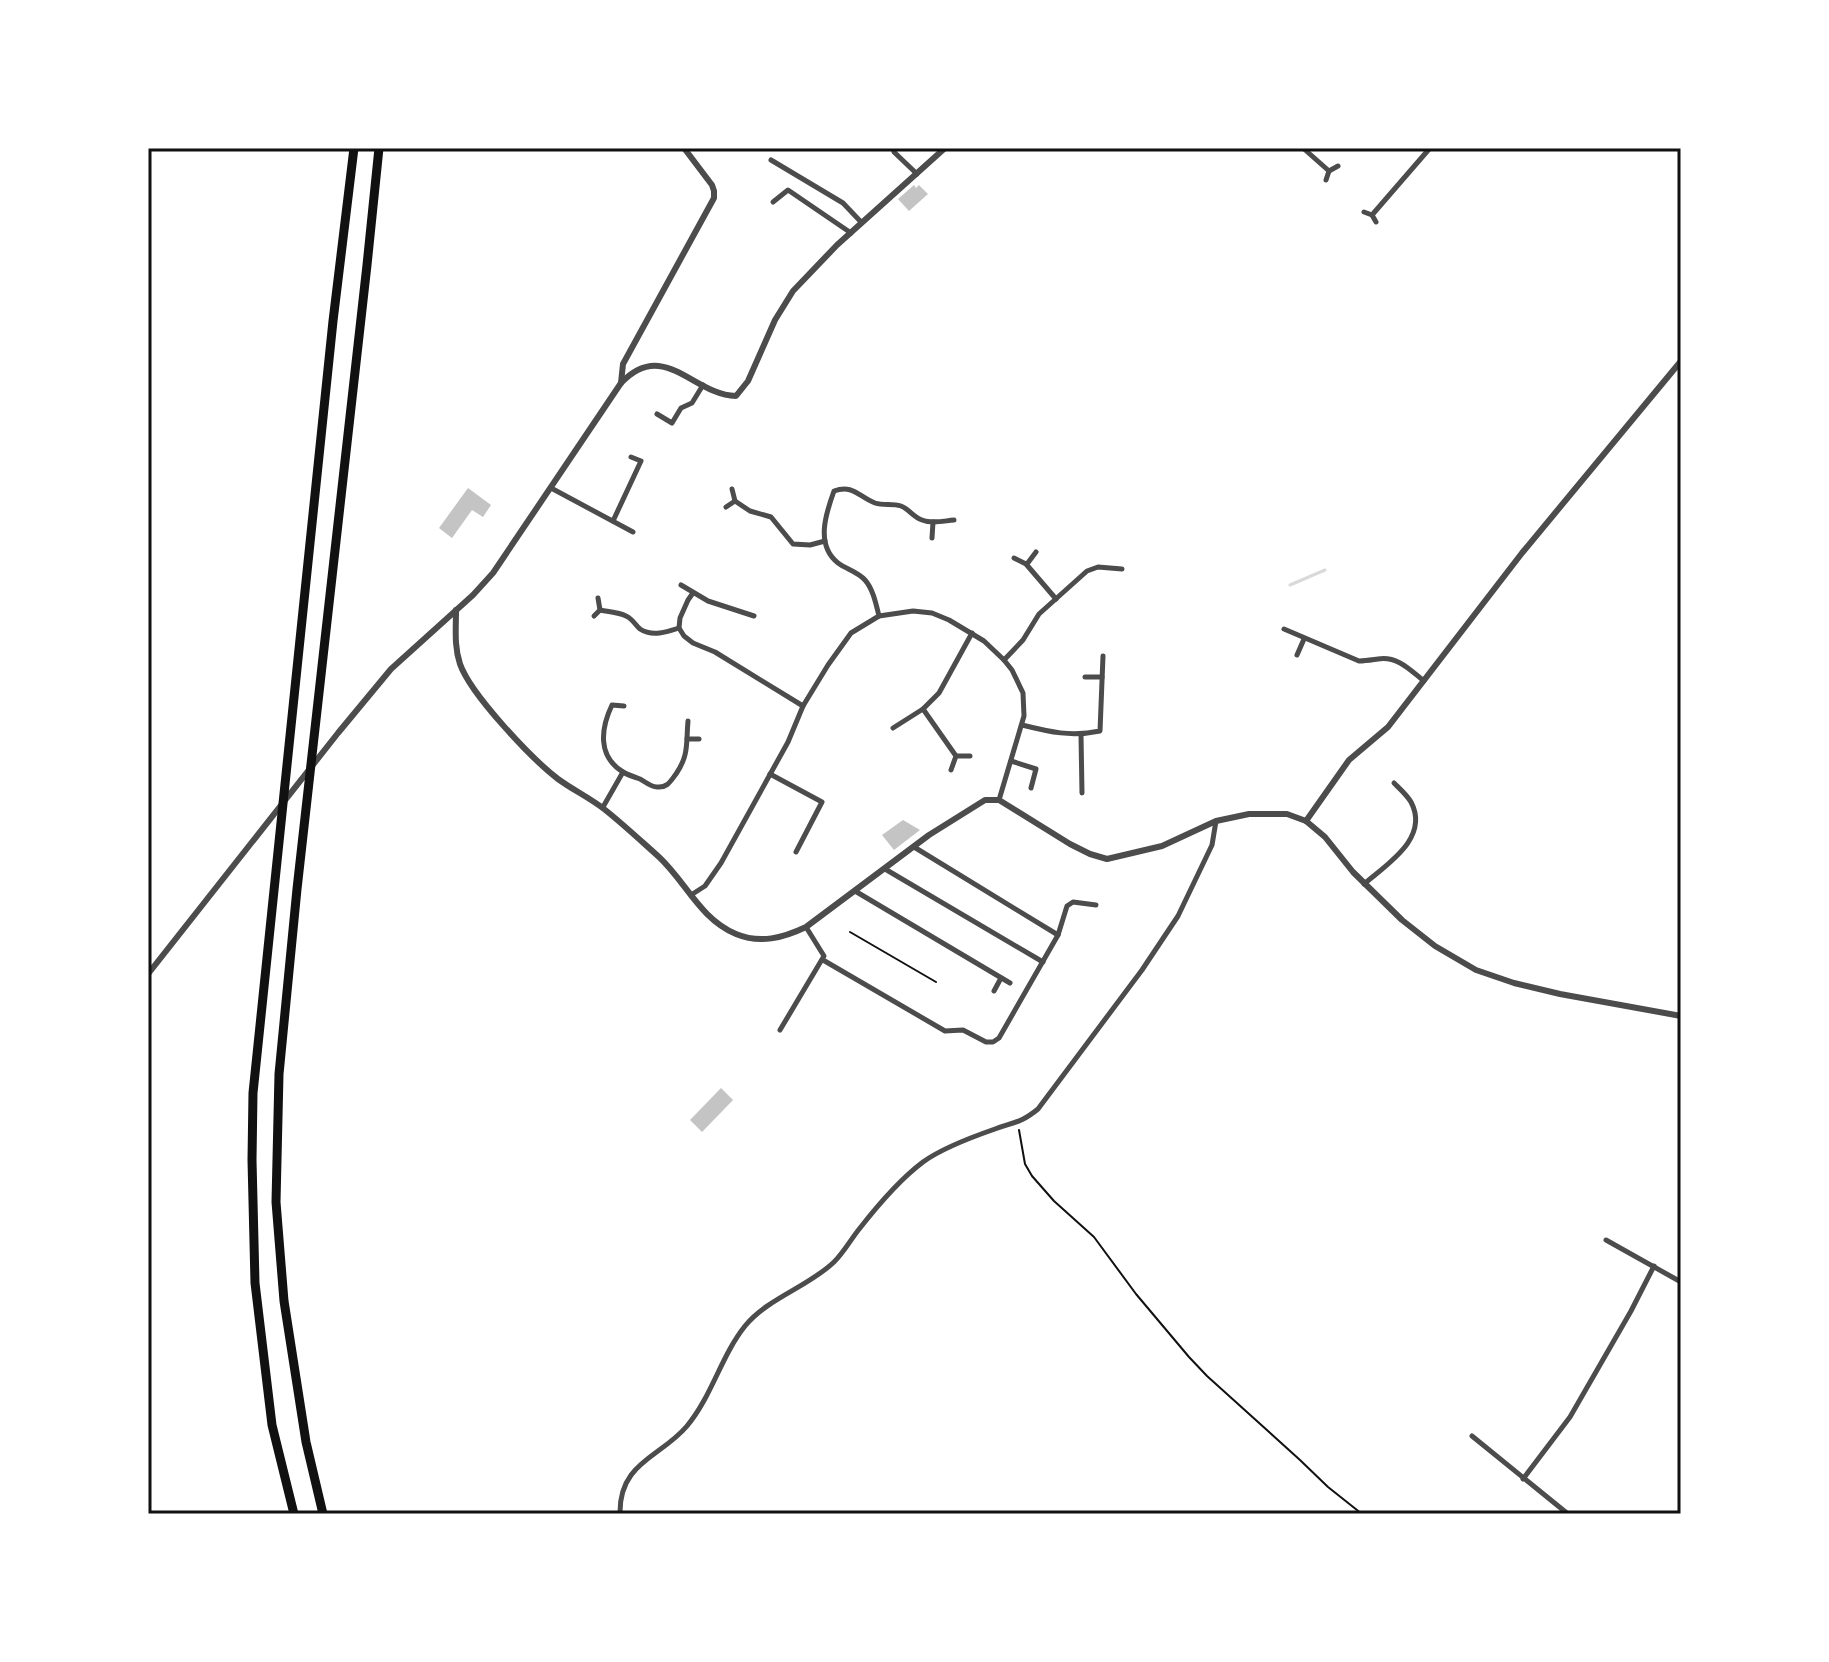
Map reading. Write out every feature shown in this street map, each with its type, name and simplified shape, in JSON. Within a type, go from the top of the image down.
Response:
[{"type":"highway","points":[[294,1514],[272,1425],[255,1283],[253,1093],[333,321],[354,148]]},
{"type":"highway","points":[[323,1514],[306,1442],[284,1301],[276,1202],[279,1074],[379,148]]},
{"type":"street","points":[[621,383],[623,364],[714,198],[712,185],[684,148]]},
{"type":"street","points":[[893,148],[917,174]]},
{"type":"street","points":[[148,974],[391,669],[493,573],[621,383],[635,371],[652,365],[670,368],[728,396],[736,396],[743,390],[775,320],[793,291],[851,233],[945,148]]},
{"type":"street","points":[[1303,148],[1329,171]]},
{"type":"street","points":[[1372,215],[1430,148]]},
{"type":"street","points":[[771,160],[843,203],[862,223]]},
{"type":"street","points":[[1326,180],[1329,171],[1338,166]]},
{"type":"street","points":[[773,202],[788,190],[851,233]]},
{"type":"street","points":[[1364,212],[1372,215],[1376,222]]},
{"type":"street","points":[[1306,821],[1349,760],[1388,727],[1522,553],[1681,361]]},
{"type":"street","points":[[674,434],[672,423],[681,408],[692,403],[703,385]]},
{"type":"street","points":[[657,414],[672,423]]},
{"type":"street","points":[[613,521],[641,461],[631,457]]},
{"type":"street","points":[[551,488],[633,532]]},
{"type":"street","points":[[879,616],[868,582],[837,562],[829,553],[823,529],[834,491],[841,488],[855,490],[874,502],[903,507],[923,521],[954,520]]},
{"type":"street","points":[[732,489],[735,501],[750,511],[771,517],[793,544],[810,545],[825,541]]},
{"type":"street","points":[[726,507],[735,501]]},
{"type":"street","points":[[932,538],[933,522]]},
{"type":"street","points":[[1026,564],[1036,552]]},
{"type":"street","points":[[1102,557],[1102,567]]},
{"type":"street","points":[[1014,558],[1026,564],[1056,599]]},
{"type":"street","points":[[1004,660],[1023,640],[1039,614],[1087,571],[1102,567],[1122,569]]},
{"type":"street","points":[[681,585],[708,601],[754,616]]},
{"type":"street","points":[[693,593],[680,618],[679,628],[684,636],[803,706]]},
{"type":"street","points":[[598,598],[600,610]]},
{"type":"street","points":[[456,610],[454,642],[460,666],[469,683],[507,729],[560,780],[603,807],[663,861],[690,896],[723,927],[747,938],[767,939],[806,927],[945,824],[985,800],[999,800],[1070,844],[1107,859],[1162,846],[1216,821],[1249,814],[1287,814],[1306,821],[1325,837],[1364,884],[1402,920],[1435,946],[1476,970],[1560,994],[1681,1016]]},
{"type":"street","points":[[600,610],[625,615],[646,632],[660,633],[679,628]]},
{"type":"street","points":[[594,616],[600,610]]},
{"type":"street","points":[[690,896],[705,886],[721,863],[822,673],[851,633],[879,616],[913,611],[932,613],[972,633],[1012,670],[1025,705],[999,800]]},
{"type":"street","points":[[1284,629],[1359,661],[1398,661],[1424,681]]},
{"type":"street","points":[[893,728],[923,709],[939,693],[972,633]]},
{"type":"street","points":[[1297,655],[1304,639]]},
{"type":"street","points":[[1022,725],[1054,733],[1081,735],[1100,731],[1103,656]]},
{"type":"street","points":[[1085,677],[1102,677]]},
{"type":"street","points":[[624,706],[612,705],[604,726],[602,736],[609,757],[623,772],[652,787],[669,785],[686,755],[688,721]]},
{"type":"street","points":[[923,709],[956,756]]},
{"type":"street","points":[[1081,735],[1082,793]]},
{"type":"street","points":[[687,739],[699,739]]},
{"type":"street","points":[[956,756],[970,756]]},
{"type":"street","points":[[951,770],[956,756]]},
{"type":"street","points":[[1011,761],[1036,769],[1031,788]]},
{"type":"street","points":[[603,807],[623,772]]},
{"type":"street","points":[[770,774],[822,802],[796,852]]},
{"type":"street","points":[[1071,781],[1082,781]]},
{"type":"street","points":[[1364,884],[1414,837],[1417,816],[1410,799],[1394,783]]},
{"type":"street","points":[[620,1514],[627,1481],[642,1462],[686,1428],[746,1325],[834,1261],[878,1207],[924,1161],[964,1140],[1019,1122],[1038,1109],[1142,970],[1178,916],[1212,845],[1216,821]]},
{"type":"street","points":[[914,847],[1058,935]]},
{"type":"street","points":[[885,869],[1043,962]]},
{"type":"street","points":[[855,891],[1010,983]]},
{"type":"street","points":[[823,960],[945,1031],[963,1030],[986,1042],[993,1042],[999,1038],[1058,935],[1067,906],[1073,902],[1096,905]]},
{"type":"street","points":[[780,1030],[823,960],[824,956],[806,927]]},
{"type":"street","points":[[994,991],[1002,978]]},
{"type":"street","points":[[1606,1240],[1681,1282]]},
{"type":"street","points":[[1523,1479],[1570,1417],[1654,1266]]},
{"type":"street","points":[[1472,1436],[1568,1514]]},
{"type":"path","points":[[850,932],[936,982]]},
{"type":"path","points":[[1019,1122],[1025,1164],[1032,1176],[1094,1237],[1136,1294],[1189,1357],[1328,1487],[1362,1514]]},
{"type":"building","points":[[914,185],[916,188],[919,185],[928,194],[909,211],[898,199]]},
{"type":"building","points":[[468,488],[491,505],[483,517],[472,510],[452,538],[439,528]]},
{"type":"building","points":[[903,820],[920,830],[894,850],[882,835]]},
{"type":"building","points":[[721,1088],[733,1100],[702,1132],[690,1120]]},
{"type":"waterway","points":[[1290,585],[1325,570]]}]
